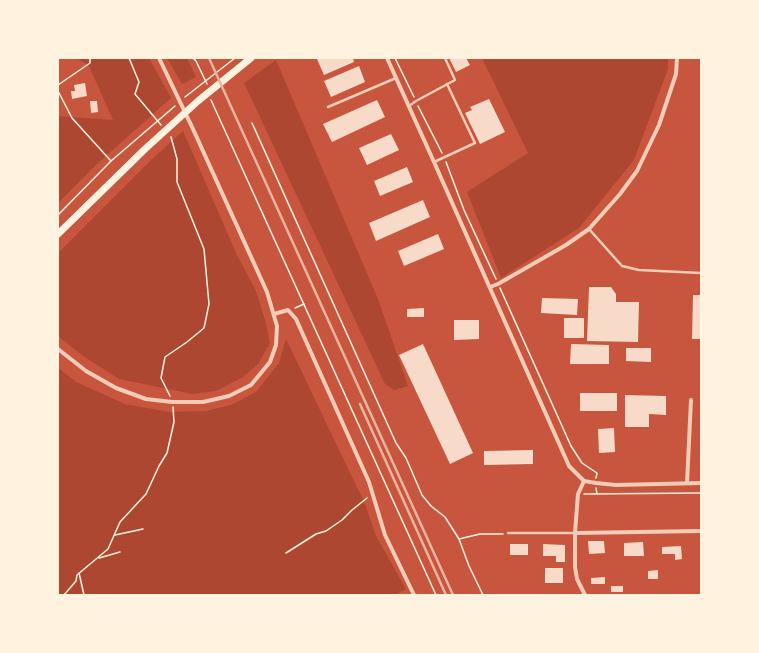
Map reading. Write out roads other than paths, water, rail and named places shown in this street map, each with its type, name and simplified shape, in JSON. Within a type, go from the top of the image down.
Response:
[{"type":"main road","points":[[58,234],[145,149],[198,101],[251,58]]},
{"type":"street","points":[[58,349],[86,371],[116,388],[146,399],[172,402],[203,402],[229,396],[251,385],[270,362],[276,345],[277,326],[267,292],[159,58]]},
{"type":"street","points":[[387,58],[490,287],[568,466],[584,481],[616,485],[701,483]]},
{"type":"street","points":[[490,287],[498,284],[566,245],[589,230],[620,194],[637,171],[659,125],[676,74],[677,58]]},
{"type":"street","points":[[274,314],[288,310],[296,319],[372,492],[385,535],[414,595]]},
{"type":"street","points":[[687,483],[691,400]]},
{"type":"street","points":[[584,481],[578,494],[575,567],[577,579],[585,595]]},
{"type":"street","points":[[576,533],[701,531]]},
{"type":"lane","points":[[408,106],[455,80],[445,58]]},
{"type":"lane","points":[[328,107],[396,78]]},
{"type":"lane","points":[[434,162],[475,143],[447,84]]},
{"type":"lane","points":[[589,230],[622,266],[639,270],[701,273]]},
{"type":"lane","points":[[508,533],[576,533]]},
{"type":"railway","points":[[209,58],[453,595]]},
{"type":"railway","points":[[360,404],[446,595]]}]
